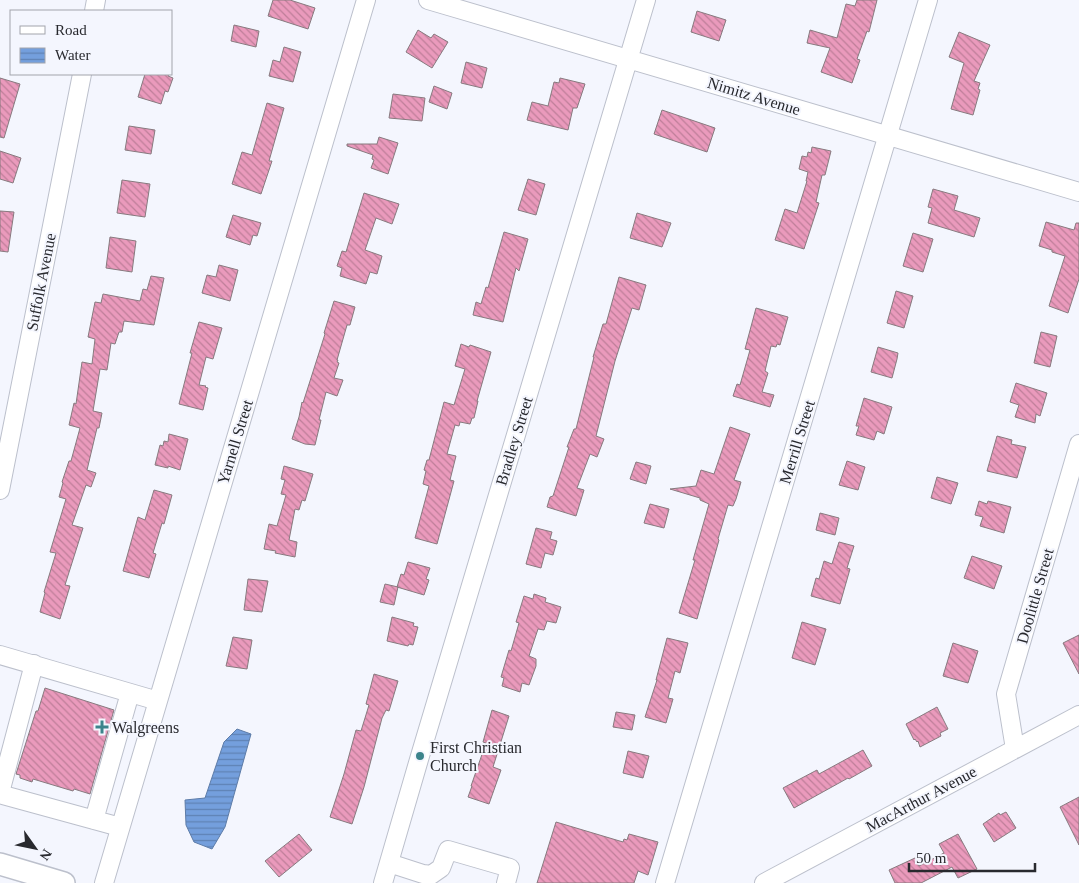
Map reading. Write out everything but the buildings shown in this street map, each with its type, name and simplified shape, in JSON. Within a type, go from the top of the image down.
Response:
[{"type":"main road","points":[[0,864],[57,882]]},
{"type":"street","name":"Yarnell Street","points":[[104,883],[366,0]]},
{"type":"street","name":"Nimitz Avenue","points":[[428,0],[1079,192]]},
{"type":"street","name":"Bradley Street","points":[[384,883],[420,756],[646,0]]},
{"type":"street","name":"Merrill Street","points":[[665,883],[928,0]]},
{"type":"street","name":"Suffolk Avenue","points":[[0,490],[82,75]]},
{"type":"street","name":"Doolittle Street","points":[[1015,749],[1006,694],[1079,444]]},
{"type":"street","points":[[0,654],[158,701]]},
{"type":"street","points":[[34,664],[1,789],[3,795],[120,827]]},
{"type":"street","points":[[94,820],[130,693]]},
{"type":"street","name":"MacArthur Avenue","points":[[764,883],[1079,715]]},
{"type":"street","points":[[389,863],[431,875],[441,868],[448,850],[510,868],[506,883]]},
{"type":"water","points":[[237,729],[251,734],[225,827],[212,849],[194,842],[186,825],[185,800],[205,798],[224,742]]},
{"type":"place","name":"Walgreens","points":[[102,727]]},
{"type":"place","name":"First Christian Church","points":[[420,756]]}]
